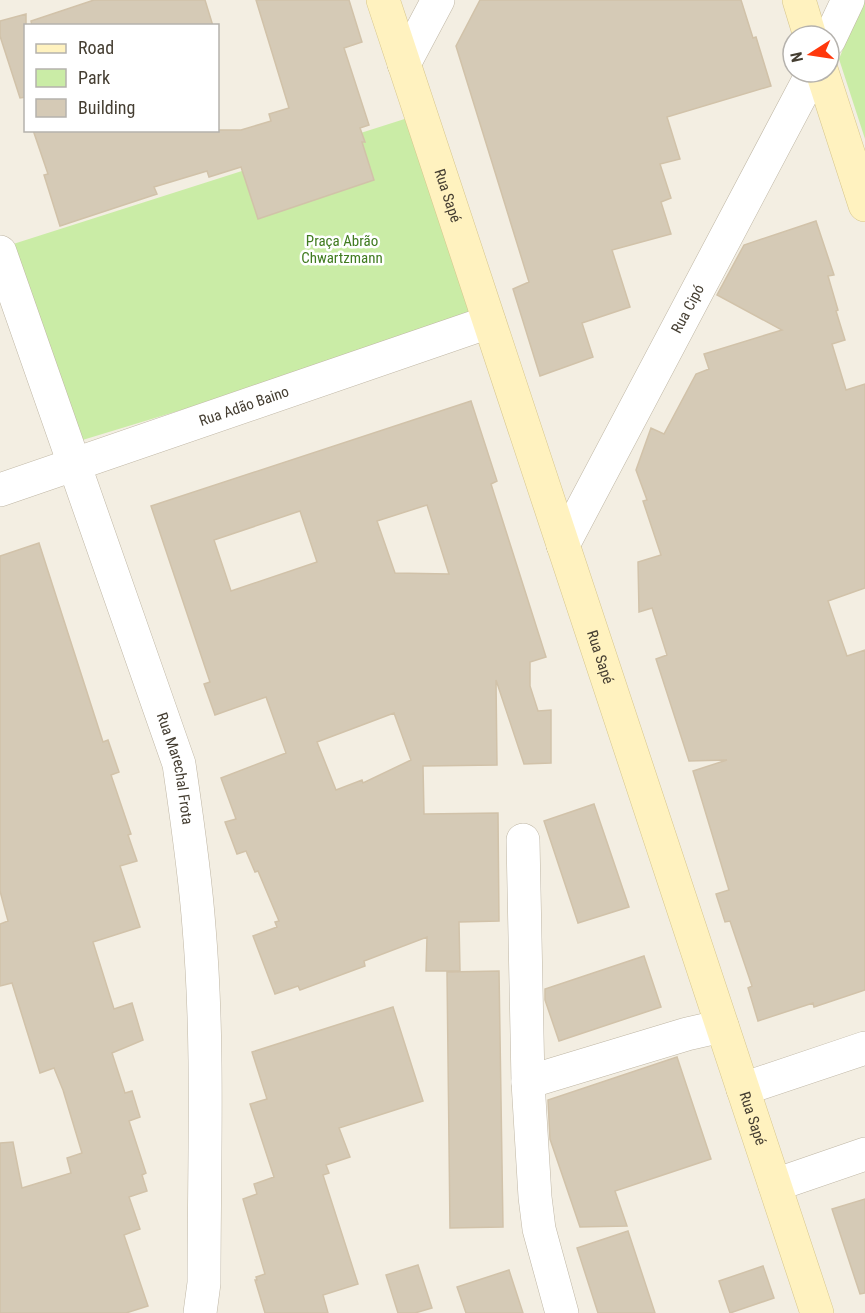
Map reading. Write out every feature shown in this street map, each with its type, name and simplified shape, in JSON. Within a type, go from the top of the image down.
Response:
[{"type":"street","name":"Rua Sapé","points":[[383,0],[817,1313]]},
{"type":"street","points":[[404,64],[438,0]]},
{"type":"street","points":[[799,0],[806,24]]},
{"type":"street","points":[[837,24],[848,0]]},
{"type":"street","name":"Rua Cipó","points":[[563,545],[807,84]]},
{"type":"street","points":[[826,84],[865,205]]},
{"type":"street","name":"Rua Marechal Frota","points":[[0,252],[179,764],[192,849],[204,1013],[204,1282],[200,1313]]},
{"type":"street","name":"Rua Adão Baino","points":[[0,490],[489,322]]},
{"type":"street","points":[[523,840],[528,1082],[534,1197],[539,1228],[562,1313]]},
{"type":"street","points":[[528,1082],[687,1034],[722,1026]]},
{"type":"street","points":[[743,1089],[865,1048]]},
{"type":"street","points":[[775,1185],[865,1154]]},
{"type":"green space","points":[[863,0],[865,0],[865,139],[841,65],[841,54]]},
{"type":"green space","name":"Praça Abrão Chwartzmann","points":[[414,116],[480,319],[76,442],[7,246]]},
{"type":"building","points":[[94,0],[205,0],[212,24],[32,24],[31,21]]},
{"type":"building","points":[[256,0],[349,0],[362,42],[344,48],[369,125],[360,128],[374,180],[258,219],[241,167],[209,177],[207,171],[154,187],[157,194],[60,226],[44,175],[48,174],[34,132],[241,130],[271,121],[269,114],[289,108]]},
{"type":"building","points":[[480,0],[741,0],[753,38],[756,37],[771,86],[667,117],[680,159],[660,164],[671,198],[661,202],[671,234],[612,250],[630,307],[582,323],[593,357],[540,376],[513,289],[529,282],[456,46]]},
{"type":"building","points":[[26,14],[24,97],[20,98],[0,36],[0,21]]},
{"type":"building","points":[[816,221],[834,275],[828,276],[845,340],[832,344],[846,390],[865,384],[865,588],[828,601],[847,656],[865,650],[865,990],[814,1007],[813,1003],[758,1021],[748,988],[752,986],[730,921],[725,922],[716,894],[729,890],[693,771],[727,760],[689,761],[656,659],[667,655],[652,608],[639,612],[638,562],[661,555],[643,501],[647,500],[636,470],[651,428],[664,434],[696,374],[709,369],[704,354],[782,330],[717,295],[744,245]]},
{"type":"building","points":[[471,401],[497,481],[491,484],[546,657],[530,662],[530,686],[538,711],[551,710],[551,763],[524,764],[496,680],[497,765],[423,766],[424,814],[498,813],[499,921],[459,922],[460,971],[426,971],[427,937],[364,961],[365,966],[300,990],[298,986],[275,994],[253,936],[277,927],[275,922],[279,921],[258,871],[255,872],[246,851],[237,854],[225,822],[236,819],[221,778],[286,753],[266,697],[215,715],[204,684],[210,682],[151,506]],"holes":[[[427,505],[449,574],[395,573],[377,521]],[[300,511],[317,562],[231,591],[214,540]],[[394,713],[411,760],[363,783],[362,780],[336,790],[317,742]]]},
{"type":"building","points":[[39,543],[103,742],[108,740],[119,772],[111,775],[131,834],[128,835],[137,861],[120,866],[140,927],[93,942],[114,1009],[132,1003],[143,1040],[112,1053],[125,1093],[132,1091],[140,1117],[129,1121],[146,1173],[142,1175],[147,1191],[129,1197],[140,1229],[124,1235],[148,1306],[126,1313],[0,1313],[0,1143],[13,1142],[22,1188],[71,1173],[67,1158],[82,1153],[54,1068],[40,1073],[12,983],[0,986],[0,924],[8,921],[0,891],[0,556]]},
{"type":"building","points":[[594,804],[629,907],[578,923],[544,821]]},
{"type":"building","points":[[644,956],[661,1007],[559,1041],[545,1000],[545,989]]},
{"type":"building","points":[[499,971],[503,1227],[450,1228],[447,972]]},
{"type":"building","points":[[393,1007],[423,1101],[339,1128],[350,1157],[326,1165],[329,1173],[323,1175],[358,1284],[323,1295],[328,1313],[265,1313],[255,1280],[257,1280],[256,1277],[265,1274],[243,1199],[257,1194],[254,1184],[274,1177],[250,1104],[267,1099],[252,1052]]},
{"type":"building","points":[[677,1057],[711,1159],[615,1191],[627,1226],[580,1227],[550,1139],[548,1100]]},
{"type":"building","points":[[865,1199],[865,1293],[860,1294],[832,1209]]},
{"type":"building","points":[[628,1231],[655,1313],[598,1313],[577,1248]]},
{"type":"building","points":[[418,1265],[432,1308],[415,1313],[398,1313],[386,1275]]},
{"type":"building","points":[[763,1266],[774,1298],[730,1313],[719,1281]]},
{"type":"building","points":[[509,1270],[523,1313],[466,1313],[457,1287]]}]
